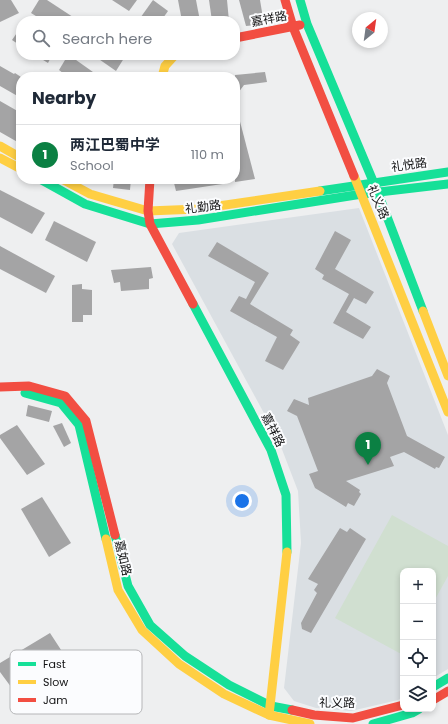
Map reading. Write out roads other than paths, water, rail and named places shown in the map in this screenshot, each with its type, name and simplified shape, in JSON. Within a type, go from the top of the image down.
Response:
[{"type":"main road","name":"礼义路","points":[[286,0],[293,26],[362,194],[448,412]]},
{"type":"main road","name":"礼义路","points":[[300,0],[307,24],[378,193],[448,376]]},
{"type":"main road","name":"嘉祥路","points":[[240,37],[307,24]]},
{"type":"main road","points":[[163,72],[165,66],[170,60]]},
{"type":"main road","points":[[0,146],[16,155]]},
{"type":"main road","points":[[0,158],[16,166]]},
{"type":"main road","name":"礼悦路","points":[[373,182],[448,172]]},
{"type":"main road","name":"礼勤路","points":[[71,184],[90,194],[148,211],[198,209],[373,182]]},
{"type":"main road","name":"礼勤路","points":[[49,184],[85,204],[150,224],[198,220],[362,194],[378,193]]},
{"type":"main road","name":"嘉祥路","points":[[150,184],[148,211],[150,224],[271,450],[286,495],[288,544],[270,710]]},
{"type":"main road","name":"礼悦路","points":[[378,193],[448,184]]},
{"type":"main road","name":"嘉如路","points":[[0,387],[29,386],[65,396],[86,421],[128,586],[150,625],[185,656],[270,710]]},
{"type":"main road","name":"嘉如路","points":[[0,394],[29,393],[61,404],[79,425],[118,590],[142,630],[179,664],[224,694],[270,710]]},
{"type":"main road","points":[[436,685],[448,678]]},
{"type":"main road","points":[[436,698],[448,691]]},
{"type":"main road","name":"礼义路","points":[[270,710],[353,718],[400,706]]},
{"type":"main road","name":"礼义路","points":[[270,710],[310,724]]},
{"type":"main road","points":[[374,724],[414,712]]},
{"type":"place","name":"两江巴蜀中学","points":[[368,465]]}]
